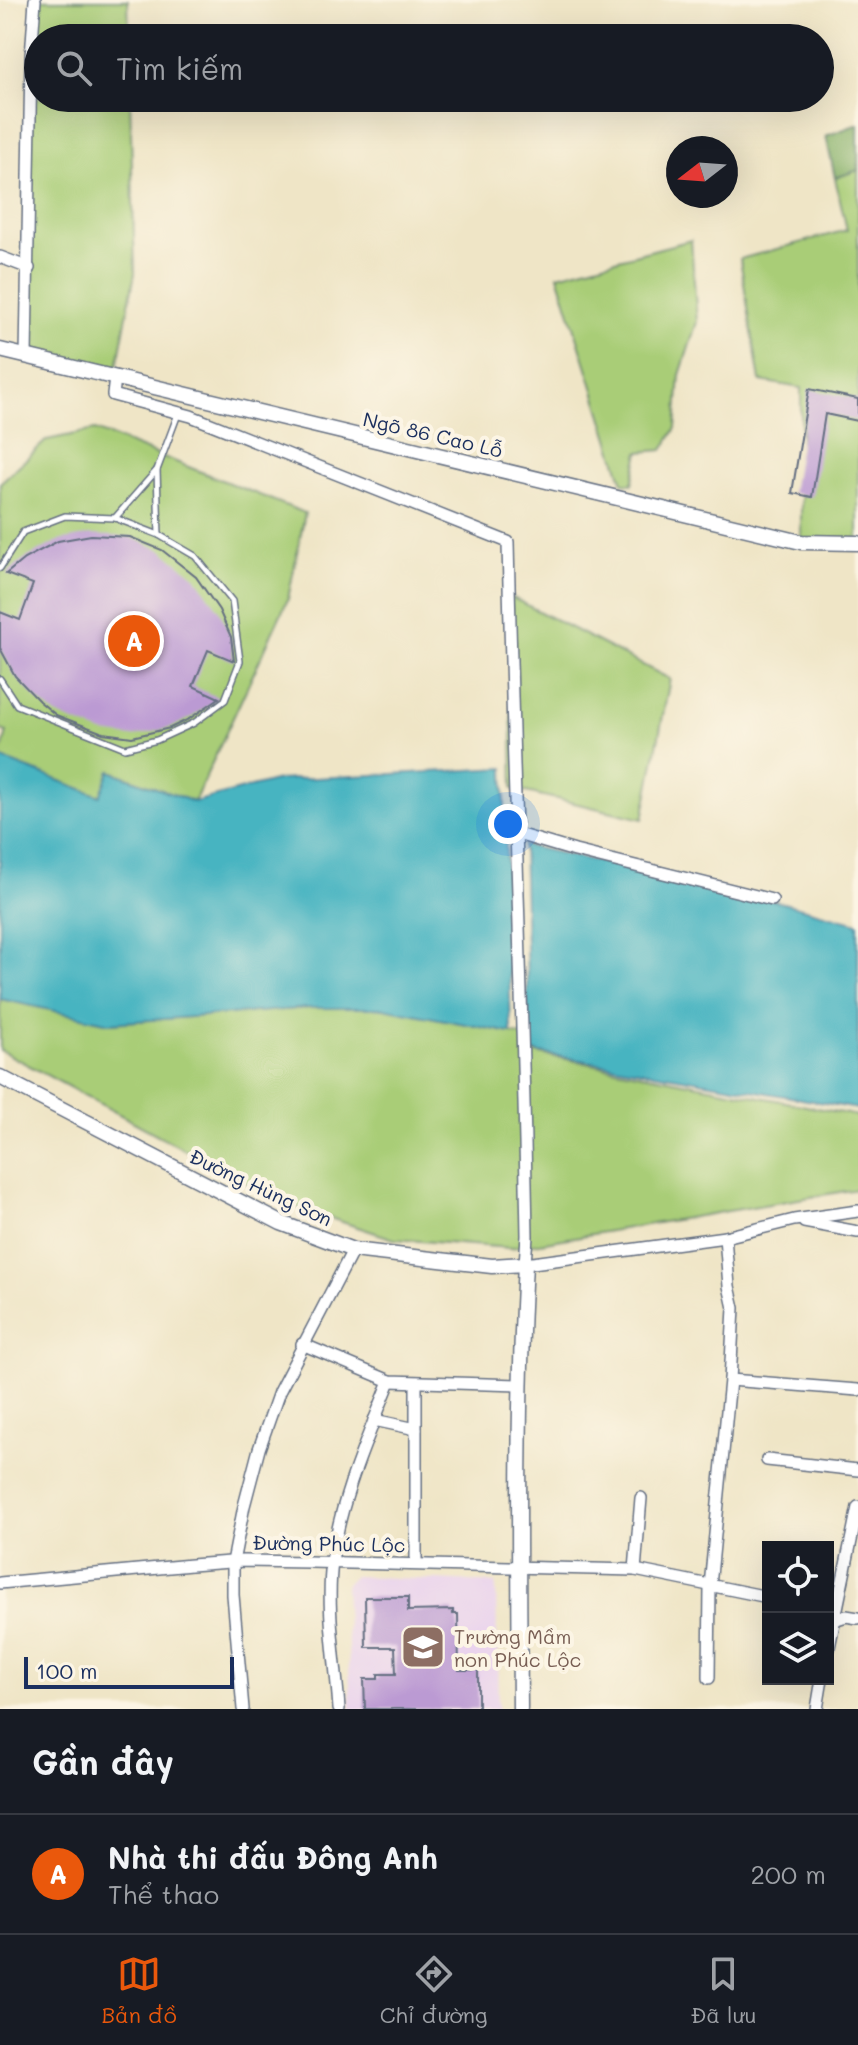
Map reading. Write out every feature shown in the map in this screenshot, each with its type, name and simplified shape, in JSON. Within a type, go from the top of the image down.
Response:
[{"type":"street","points":[[33,24],[35,0]]},
{"type":"street","points":[[26,357],[30,112]]},
{"type":"street","points":[[0,257],[29,268]]},
{"type":"street","name":"Ngõ 86 Cao Lỗ","points":[[0,350],[801,542],[858,543]]},
{"type":"street","points":[[115,378],[113,395],[179,413],[508,542],[527,1236],[519,1385],[517,1569],[520,1709]]},
{"type":"street","points":[[514,833],[772,900]]},
{"type":"street","name":"Đường Hùng Sơn","points":[[0,1077],[281,1223],[353,1250],[492,1266],[525,1264]]},
{"type":"street","points":[[525,1264],[725,1237],[794,1220],[858,1211]]},
{"type":"street","points":[[794,1220],[858,1232]]},
{"type":"street","points":[[709,1678],[710,1586],[734,1308],[725,1237]]},
{"type":"street","points":[[243,1709],[233,1562],[244,1506],[279,1392],[353,1250]]},
{"type":"street","points":[[302,1344],[390,1381],[519,1385]]},
{"type":"street","points":[[730,1380],[858,1390]]},
{"type":"street","points":[[339,1709],[331,1607],[332,1562],[352,1477],[390,1381]]},
{"type":"street","points":[[416,1383],[416,1564]]},
{"type":"street","points":[[374,1420],[416,1429]]},
{"type":"street","points":[[767,1460],[858,1470]]},
{"type":"street","points":[[635,1570],[641,1498]]},
{"type":"street","points":[[833,1613],[858,1507]]},
{"type":"street","name":"Đường Phúc Lộc","points":[[0,1583],[233,1562],[332,1562],[635,1570],[762,1596]]},
{"type":"street","points":[[834,1616],[858,1618]]},
{"type":"street","points":[[817,1709],[821,1685]]},
{"type":"lane","points":[[115,518],[157,470],[179,413]]},
{"type":"lane","points":[[157,470],[159,535]]},
{"type":"lane","points":[[0,568],[23,532],[65,516],[115,518],[159,535],[195,556],[232,601],[240,661],[225,700],[194,723],[157,740],[125,748],[17,705],[0,679]]},
{"type":"shaded area","name":"Trường Mầm non Phúc Lộc","points":[[354,1576],[496,1583],[498,1709],[351,1709],[345,1585]]},
{"type":"green space","points":[[34,0],[128,0],[129,24],[33,24]]},
{"type":"green space","points":[[31,112],[130,112],[135,273],[115,378],[26,357]]},
{"type":"green space","points":[[858,124],[858,170],[835,178],[826,136]]},
{"type":"green space","points":[[858,170],[858,543],[801,542],[801,388],[760,381],[740,259],[847,230],[835,178]]},
{"type":"green space","points":[[691,240],[697,322],[680,375],[676,428],[663,450],[639,452],[632,484],[623,483],[558,275]]},
{"type":"green space","points":[[95,430],[305,513],[288,599],[194,802],[111,771],[100,796],[0,758],[7,732],[0,730],[0,483],[47,440]]},
{"type":"green space","points":[[509,596],[670,679],[643,819],[513,789]]},
{"type":"green space","points":[[0,999],[110,1023],[310,1008],[385,1008],[511,1033],[523,1036],[524,1051],[858,1116],[858,1189],[510,1248],[394,1239],[284,1203],[0,1050]]},
{"type":"water","points":[[0,758],[100,796],[110,771],[194,802],[278,780],[504,768],[511,1033],[384,1008],[310,1008],[110,1023],[0,999]]},
{"type":"water","points":[[523,845],[772,900],[858,923],[858,1109],[529,1051]]},
{"type":"building","points":[[809,389],[858,399],[858,421],[825,414],[812,497],[792,493]]},
{"type":"building","points":[[91,535],[130,537],[162,550],[196,577],[219,610],[231,637],[234,661],[208,650],[193,686],[219,698],[170,728],[132,737],[103,733],[56,715],[15,676],[0,648],[0,612],[20,620],[33,584],[6,574],[24,559],[58,541]]},
{"type":"building","points":[[365,1597],[408,1597],[408,1611],[453,1610],[453,1614],[458,1614],[459,1670],[478,1670],[478,1709],[365,1709],[364,1679],[378,1679],[378,1674],[396,1674],[395,1647],[366,1647]]},
{"type":"place","name":"Nhà thi đấu Đông Anh","points":[[134,641]]},
{"type":"place","name":"Trường Mầm non Phúc Lộc","points":[[423,1647]]}]
